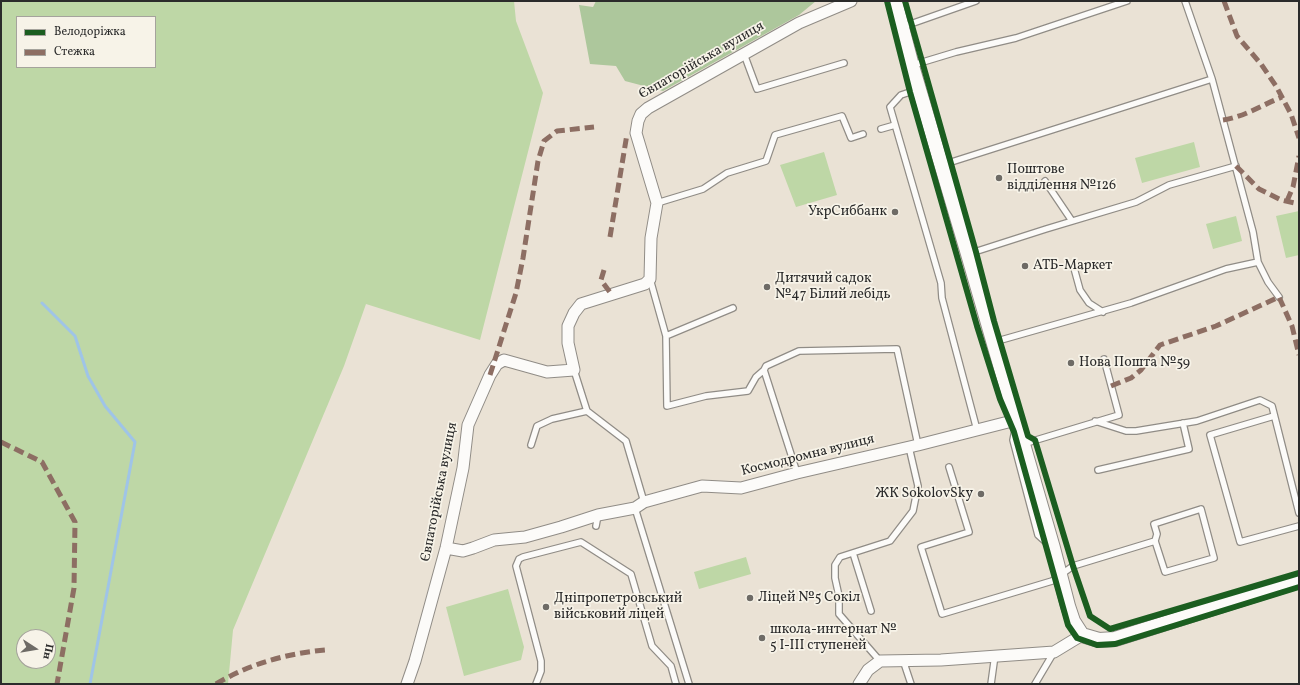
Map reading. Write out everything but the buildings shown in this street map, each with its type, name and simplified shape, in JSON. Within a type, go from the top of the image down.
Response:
[{"type":"street","name":"Євпаторійська вулиця","points":[[650,279],[651,238],[657,203],[636,133],[641,114],[648,108],[799,23],[851,1]]},
{"type":"street","points":[[896,1],[912,66],[1054,548],[1068,606],[1073,621],[1082,635],[1099,640],[1115,639],[1299,581]]},
{"type":"street","points":[[574,370],[568,343],[568,326],[574,313],[581,304],[645,284],[650,279]]},
{"type":"street","name":"Євпаторійська вулиця","points":[[407,684],[415,661],[446,548],[462,468],[468,425],[490,375],[497,364],[504,360],[548,372],[574,370]]},
{"type":"street","name":"Космодромна вулиця","points":[[446,548],[463,551],[494,540],[525,537],[597,520],[635,508],[644,502],[702,486],[741,488],[1016,420]]},
{"type":"street","points":[[859,684],[868,670],[880,661],[941,660],[1054,652],[1082,635]]},
{"type":"lane","points":[[902,27],[976,1]]},
{"type":"lane","points":[[912,66],[956,52],[1016,38],[1127,1]]},
{"type":"lane","points":[[1185,1],[1212,79],[1253,232],[1258,262],[1268,282],[1279,297]]},
{"type":"lane","points":[[744,54],[757,89],[844,63]]},
{"type":"lane","points":[[942,165],[1212,79]]},
{"type":"lane","points":[[919,89],[901,95],[890,107],[941,283],[942,298],[977,430]]},
{"type":"lane","points":[[657,203],[703,189],[727,173],[766,161],[775,135],[842,116],[851,138],[863,134]]},
{"type":"lane","points":[[880,129],[895,125]]},
{"type":"lane","points":[[968,254],[1136,202],[1169,185],[1236,166]]},
{"type":"lane","points":[[1045,181],[1072,221]]},
{"type":"lane","points":[[994,342],[1103,312],[1226,269],[1258,262]]},
{"type":"lane","points":[[1074,268],[1080,290],[1089,303],[1103,312]]},
{"type":"lane","points":[[650,279],[666,336],[667,406],[706,396],[748,391],[756,377],[764,370],[766,366],[799,351],[898,348],[918,486],[913,511],[890,541],[840,557],[835,565],[835,578],[839,596],[839,614],[880,661]]},
{"type":"lane","points":[[666,336],[733,308]]},
{"type":"lane","points":[[1023,444],[1119,415],[1104,359]]},
{"type":"lane","points":[[574,370],[587,411],[626,441],[644,502]]},
{"type":"lane","points":[[764,370],[797,473]]},
{"type":"lane","points":[[1095,421],[1126,431],[1136,431],[1197,421],[1260,400],[1272,406],[1299,513]]},
{"type":"lane","points":[[531,445],[537,426],[552,419],[587,411]]},
{"type":"lane","points":[[1274,416],[1210,435],[1240,542],[1299,526]]},
{"type":"lane","points":[[1016,420],[1013,440],[1038,535],[1054,548]]},
{"type":"lane","points":[[1098,470],[1189,449],[1182,423]]},
{"type":"lane","points":[[949,467],[969,532],[921,547],[942,614],[1052,581],[1073,566],[1155,542]]},
{"type":"lane","points":[[635,508],[689,684]]},
{"type":"lane","points":[[1201,509],[1214,558],[1165,572],[1155,542],[1157,534],[1154,524],[1201,509]]},
{"type":"lane","points":[[536,684],[541,671],[541,661],[516,566],[523,557],[581,542],[631,574],[652,646],[671,666],[676,684]]},
{"type":"lane","points":[[853,553],[871,611]]},
{"type":"lane","points":[[1035,684],[1054,652]]},
{"type":"lane","points":[[991,684],[995,655]]},
{"type":"lane","points":[[903,660],[911,684]]},
{"type":"lane","points":[[1040,677],[1044,684]]},
{"type":"green space","points":[[1,1],[514,1],[516,21],[543,93],[480,340],[366,304],[344,366],[233,630],[228,684],[1,684]]},
{"type":"green space","points":[[596,1],[816,1],[799,15],[663,91],[625,81],[616,66],[590,64],[579,5],[593,7]]},
{"type":"green space","points":[[1194,142],[1200,167],[1142,183],[1135,158]]},
{"type":"green space","points":[[824,152],[837,195],[796,207],[780,165]]},
{"type":"green space","points":[[1299,211],[1299,255],[1286,258],[1276,216]]},
{"type":"green space","points":[[1236,216],[1242,241],[1213,249],[1206,224]]},
{"type":"green space","points":[[746,557],[751,574],[699,589],[694,572]]},
{"type":"green space","points":[[508,589],[524,647],[521,660],[464,676],[446,607]]},
{"type":"waterway","points":[[42,303],[75,336],[88,376],[105,406],[135,442],[90,684]]},
{"type":"marked path","points":[[1224,1],[1237,36],[1261,64],[1276,86],[1291,114],[1299,138]]},
{"type":"marked path","points":[[1223,120],[1246,114],[1282,97]]},
{"type":"marked path","points":[[490,375],[516,293],[538,161],[544,141],[557,131],[594,127]]},
{"type":"marked path","points":[[610,237],[627,134]]},
{"type":"marked path","points":[[1287,201],[1293,187],[1299,156]]},
{"type":"marked path","points":[[1236,166],[1259,189],[1281,200],[1299,204]]},
{"type":"marked path","points":[[604,270],[601,280],[612,295]]},
{"type":"marked path","points":[[1111,386],[1131,378],[1141,370],[1160,345],[1216,326],[1279,297],[1292,326],[1299,355]]},
{"type":"marked path","points":[[1,442],[42,462],[75,522],[74,588],[57,684]]},
{"type":"marked path","points":[[216,684],[255,665],[297,654],[326,650]]},
{"type":"cycle path","points":[[887,1],[910,92],[977,326],[1000,399],[1014,432],[1068,625],[1077,638],[1097,645],[1115,644],[1299,587]]},
{"type":"cycle path","points":[[905,1],[994,321],[1028,436],[1035,440],[1073,566],[1090,616],[1110,629],[1299,573]]},
{"type":"place","name":"Поштове відділення №126","points":[[999,178]]},
{"type":"place","name":"УкрСиббанк","points":[[895,212]]},
{"type":"place","name":"АТБ-Маркет","points":[[1025,266]]},
{"type":"place","name":"Дитячий садок №47 Білий лебідь","points":[[767,287]]},
{"type":"place","name":"Нова Пошта №59","points":[[1071,363]]},
{"type":"place","name":"ЖК SokolovSky","points":[[981,494]]},
{"type":"place","name":"Ліцей №5 Сокіл","points":[[750,598]]},
{"type":"place","name":"Дніпропетровський військовий ліцей","points":[[546,607]]},
{"type":"place","name":"школа-интернат № 5 I-III ступеней","points":[[762,638]]}]
